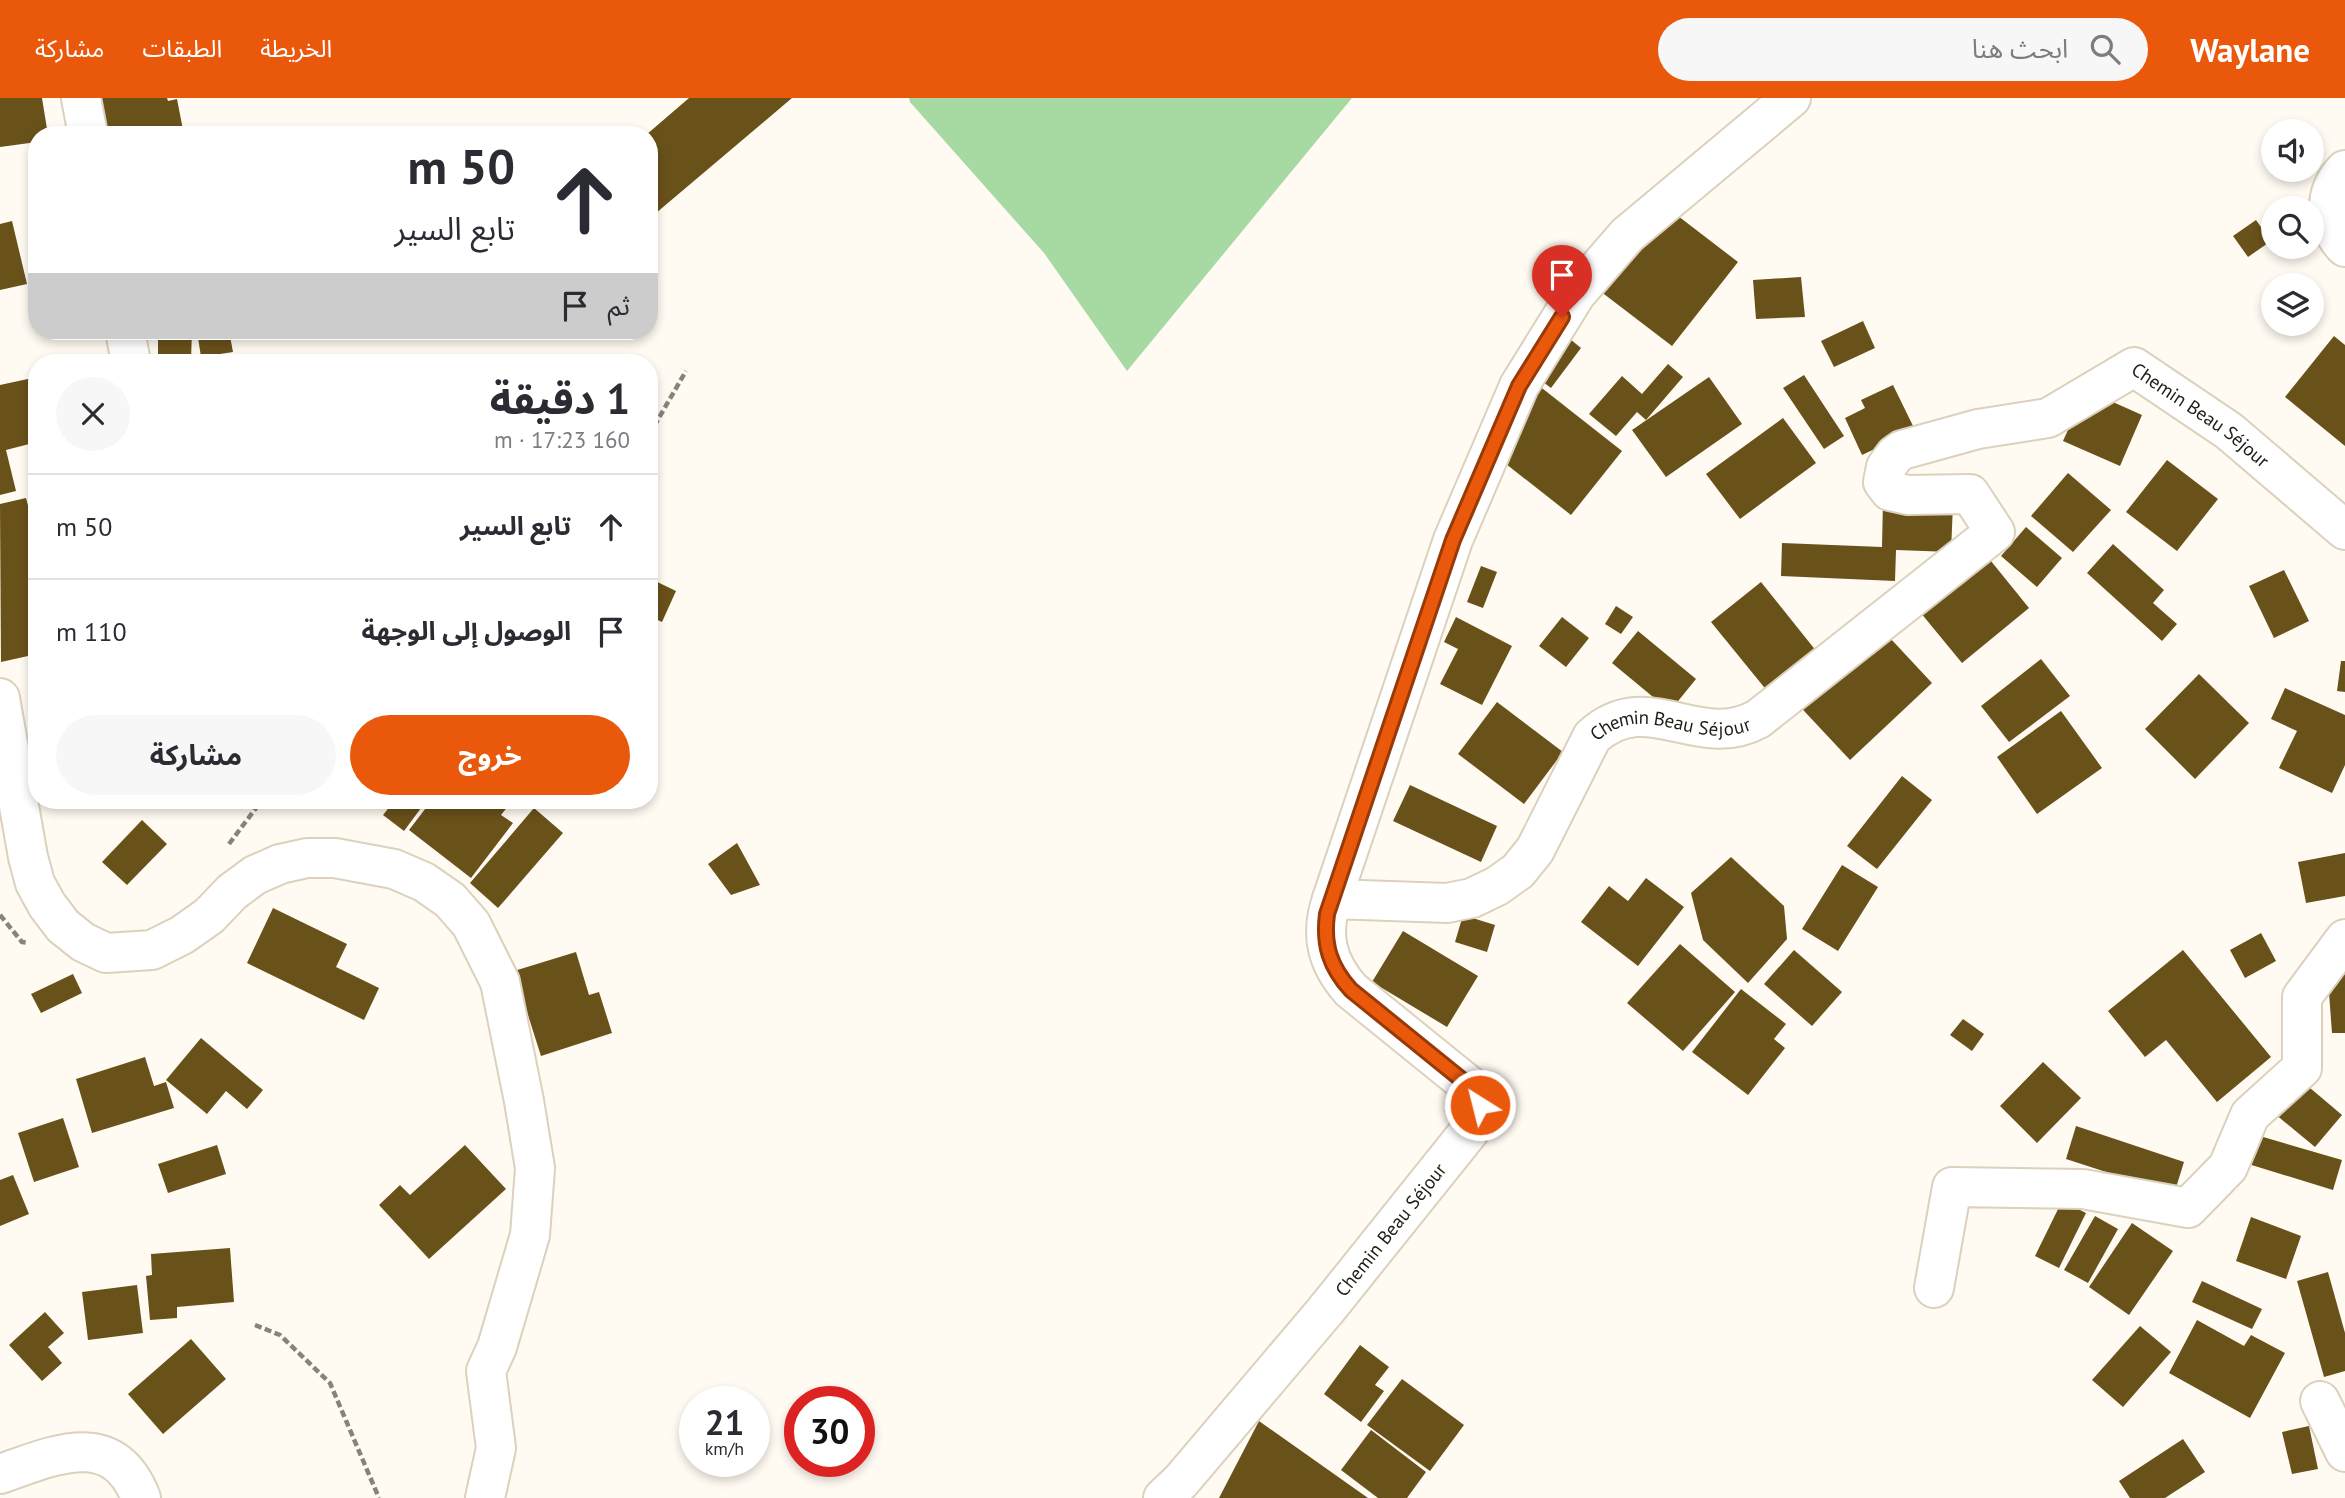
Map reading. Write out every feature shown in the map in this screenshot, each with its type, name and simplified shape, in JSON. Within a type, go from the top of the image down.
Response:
[{"type":"street","points":[[81,98],[86,126]]},
{"type":"street","points":[[1332,899],[1453,540],[1519,386],[1576,294],[1627,235],[1791,98]]},
{"type":"street","points":[[2345,170],[2334,185],[2328,211],[2330,225],[2345,247]]},
{"type":"street","name":"Chemin Beau Séjour","points":[[1163,1498],[1181,1481],[1326,1311],[1479,1119],[1479,1099],[1472,1088],[1351,990],[1340,978],[1331,963],[1326,939],[1327,914],[1332,899],[1447,903],[1472,898],[1497,886],[1518,871],[1535,850],[1592,737],[1602,728],[1626,717],[1640,716],[1722,730],[1746,726],[1994,532],[1970,494],[1908,495],[1890,491],[1883,482],[1884,474],[1890,460],[1902,450],[1978,429],[2048,418],[2134,367],[2229,431],[2345,530]]},
{"type":"street","points":[[0,698],[35,883],[63,926],[83,942],[106,953],[152,950],[182,935],[209,916],[232,892],[255,875],[280,863],[307,858],[335,858],[394,869],[424,881],[450,900],[471,925],[500,982],[535,1168],[530,1235],[497,1347],[486,1371],[496,1448],[485,1498]]},
{"type":"street","points":[[1934,1288],[1952,1186],[2082,1189],[2188,1208],[2228,1167],[2250,1115],[2302,1068],[2302,998],[2345,939]]},
{"type":"street","points":[[2320,1401],[2345,1452]]},
{"type":"street","points":[[0,1474],[63,1453],[94,1453],[123,1468],[134,1480],[141,1498]]},
{"type":"path","points":[[658,419],[686,371]]},
{"type":"path","points":[[255,1325],[280,1335],[330,1383],[379,1498]]},
{"type":"green space","points":[[909,98],[1352,98],[1127,371],[1044,253]]},
{"type":"building","points":[[0,98],[42,98],[47,126],[28,126],[28,143],[0,147]]},
{"type":"building","points":[[91,98],[167,98],[168,101],[177,99],[182,126],[96,126]]},
{"type":"building","points":[[689,98],[792,98],[658,211],[656,126]]},
{"type":"building","points":[[1665,206],[1738,262],[1672,346],[1600,291]]},
{"type":"building","points":[[2256,220],[2261,227],[2261,248],[2248,257],[2233,236]]},
{"type":"building","points":[[12,221],[27,284],[0,290],[0,224]]},
{"type":"building","points":[[1801,277],[1805,317],[1756,319],[1753,280]]},
{"type":"building","points":[[1863,321],[1875,348],[1834,367],[1821,341]]},
{"type":"building","points":[[2334,336],[2345,345],[2345,446],[2285,397]]},
{"type":"building","points":[[1570,339],[1581,348],[1551,388],[1539,379]]},
{"type":"building","points":[[158,340],[192,340],[191,354],[158,354]]},
{"type":"building","points":[[198,340],[231,340],[233,352],[201,354]]},
{"type":"building","points":[[1668,364],[1683,377],[1646,420],[1637,412],[1616,436],[1589,414],[1622,376],[1642,394]]},
{"type":"building","points":[[1804,375],[1844,436],[1824,449],[1783,388]]},
{"type":"building","points":[[1709,377],[1742,424],[1666,477],[1632,430]]},
{"type":"building","points":[[28,379],[28,444],[6,450],[16,491],[0,495],[0,385]]},
{"type":"building","points":[[1538,385],[1622,451],[1571,515],[1487,449]]},
{"type":"building","points":[[1893,385],[1915,430],[1862,455],[1845,418],[1865,408],[1861,400]]},
{"type":"building","points":[[2086,390],[2142,415],[2120,466],[2063,441]]},
{"type":"building","points":[[1783,418],[1816,463],[1740,519],[1706,474]]},
{"type":"building","points":[[2167,460],[2218,499],[2177,551],[2126,512]]},
{"type":"building","points":[[2068,473],[2111,510],[2073,552],[2031,516]]},
{"type":"building","points":[[26,498],[28,506],[28,656],[1,662],[0,504]]},
{"type":"building","points":[[1883,501],[1953,504],[1951,552],[1896,550],[1895,581],[1781,576],[1782,543],[1882,547]]},
{"type":"building","points":[[2026,527],[2062,558],[2037,587],[2001,556]]},
{"type":"building","points":[[2113,544],[2164,590],[2153,603],[2177,624],[2162,641],[2087,573]]},
{"type":"building","points":[[1978,545],[2029,608],[1962,663],[1911,601]]},
{"type":"building","points":[[1481,566],[1497,572],[1483,608],[1467,602]]},
{"type":"building","points":[[2284,570],[2309,621],[2274,638],[2249,586]]},
{"type":"building","points":[[658,582],[676,591],[662,622],[658,620]]},
{"type":"building","points":[[1761,582],[1817,652],[1768,692],[1711,622]]},
{"type":"building","points":[[1616,606],[1633,617],[1621,634],[1605,624]]},
{"type":"building","points":[[1456,617],[1512,646],[1482,705],[1440,684],[1458,649],[1444,642]]},
{"type":"building","points":[[1562,617],[1589,638],[1566,667],[1539,646]]},
{"type":"building","points":[[1638,631],[1696,679],[1670,711],[1612,663]]},
{"type":"building","points":[[1857,636],[1874,654],[1890,638],[1932,683],[1850,760],[1791,697]]},
{"type":"building","points":[[2041,659],[2070,696],[2009,742],[1981,706]]},
{"type":"building","points":[[2341,661],[2345,661],[2345,692],[2337,691]]},
{"type":"building","points":[[2199,674],[2249,723],[2195,779],[2145,729]]},
{"type":"building","points":[[2285,688],[2345,715],[2345,765],[2332,793],[2279,768],[2297,731],[2271,719]]},
{"type":"building","points":[[1497,702],[1563,752],[1524,804],[1458,754]]},
{"type":"building","points":[[2061,711],[2102,768],[2037,814],[1997,757]]},
{"type":"building","points":[[1902,776],[1932,800],[1877,869],[1847,846]]},
{"type":"building","points":[[1410,785],[1497,826],[1481,862],[1393,821]]},
{"type":"building","points":[[388,809],[420,809],[404,831],[383,815]]},
{"type":"building","points":[[425,809],[506,809],[501,815],[513,823],[471,878],[409,830]]},
{"type":"building","points":[[533,809],[563,833],[498,908],[470,883]]},
{"type":"building","points":[[142,820],[167,844],[127,885],[102,862]]},
{"type":"building","points":[[737,843],[760,885],[731,895],[708,864]]},
{"type":"building","points":[[2345,853],[2345,896],[2306,903],[2298,862]]},
{"type":"building","points":[[1731,857],[1784,906],[1787,939],[1748,983],[1703,940],[1691,893]]},
{"type":"building","points":[[1842,865],[1878,887],[1838,951],[1802,929]]},
{"type":"building","points":[[1646,878],[1684,907],[1638,966],[1581,922],[1609,886],[1628,901]]},
{"type":"building","points":[[273,908],[347,944],[336,967],[379,988],[364,1020],[247,963]]},
{"type":"building","points":[[1463,915],[1495,925],[1487,952],[1455,942]]},
{"type":"building","points":[[1403,931],[1478,976],[1447,1027],[1372,982]]},
{"type":"building","points":[[2261,933],[2276,961],[2245,978],[2230,950]]},
{"type":"building","points":[[1680,944],[1735,992],[1683,1051],[1627,1003]]},
{"type":"building","points":[[1794,950],[1842,992],[1812,1026],[1764,984]]},
{"type":"building","points":[[2183,950],[2271,1057],[2217,1102],[2166,1040],[2145,1057],[2108,1011]]},
{"type":"building","points":[[576,952],[589,995],[599,992],[612,1033],[541,1056],[514,971]]},
{"type":"building","points":[[2345,965],[2345,1033],[2332,1033],[2327,966]]},
{"type":"building","points":[[73,974],[82,993],[41,1013],[31,994]]},
{"type":"building","points":[[1741,989],[1786,1024],[1774,1039],[1785,1048],[1748,1095],[1692,1052]]},
{"type":"building","points":[[1963,1019],[1984,1034],[1972,1051],[1950,1035]]},
{"type":"building","points":[[201,1038],[263,1090],[247,1109],[226,1091],[207,1114],[166,1080]]},
{"type":"building","points":[[145,1057],[154,1086],[166,1082],[174,1108],[92,1133],[76,1079]]},
{"type":"building","points":[[2043,1062],[2081,1098],[2037,1143],[2000,1106]]},
{"type":"building","points":[[2303,1082],[2342,1115],[2315,1147],[2275,1114]]},
{"type":"building","points":[[63,1118],[79,1167],[34,1182],[18,1133]]},
{"type":"building","points":[[2076,1126],[2184,1162],[2174,1194],[2066,1159]]},
{"type":"building","points":[[2253,1134],[2342,1160],[2333,1190],[2245,1163]]},
{"type":"building","points":[[217,1145],[226,1174],[168,1193],[158,1164]]},
{"type":"building","points":[[465,1145],[506,1189],[429,1259],[379,1205],[400,1185],[410,1195]]},
{"type":"building","points":[[13,1175],[29,1214],[0,1226],[0,1180]]},
{"type":"building","points":[[2062,1201],[2086,1213],[2059,1268],[2035,1256]]},
{"type":"building","points":[[2095,1216],[2118,1229],[2088,1283],[2064,1270]]},
{"type":"building","points":[[2251,1217],[2301,1236],[2286,1279],[2236,1261]]},
{"type":"building","points":[[2132,1223],[2173,1251],[2129,1315],[2089,1287]]},
{"type":"building","points":[[230,1248],[234,1302],[177,1307],[177,1318],[150,1320],[146,1276],[152,1275],[151,1254]]},
{"type":"building","points":[[2328,1272],[2345,1333],[2345,1371],[2324,1377],[2297,1281]]},
{"type":"building","points":[[2202,1281],[2262,1309],[2252,1329],[2192,1302]]},
{"type":"building","points":[[137,1285],[143,1333],[88,1340],[82,1292]]},
{"type":"building","points":[[45,1312],[64,1333],[48,1347],[62,1363],[42,1381],[9,1345]]},
{"type":"building","points":[[2197,1320],[2244,1346],[2251,1335],[2285,1353],[2250,1418],[2169,1373]]},
{"type":"building","points":[[2140,1326],[2171,1352],[2123,1407],[2092,1380]]},
{"type":"building","points":[[191,1339],[226,1379],[163,1434],[128,1394]]},
{"type":"building","points":[[1360,1345],[1389,1367],[1375,1385],[1384,1391],[1361,1422],[1324,1394]]},
{"type":"building","points":[[1402,1379],[1464,1425],[1430,1471],[1367,1425]]},
{"type":"building","points":[[1259,1421],[1368,1498],[1219,1498]]},
{"type":"building","points":[[2309,1426],[2318,1469],[2292,1474],[2282,1432]]},
{"type":"building","points":[[1371,1430],[1426,1472],[1407,1498],[1378,1498],[1341,1470]]},
{"type":"building","points":[[2183,1439],[2205,1472],[2165,1498],[2130,1498],[2119,1481]]},
{"type":"route","points":[[1480,1105],[1472,1088],[1351,990],[1340,978],[1331,963],[1325,931],[1327,914],[1453,540],[1519,386],[1562,317]]}]
